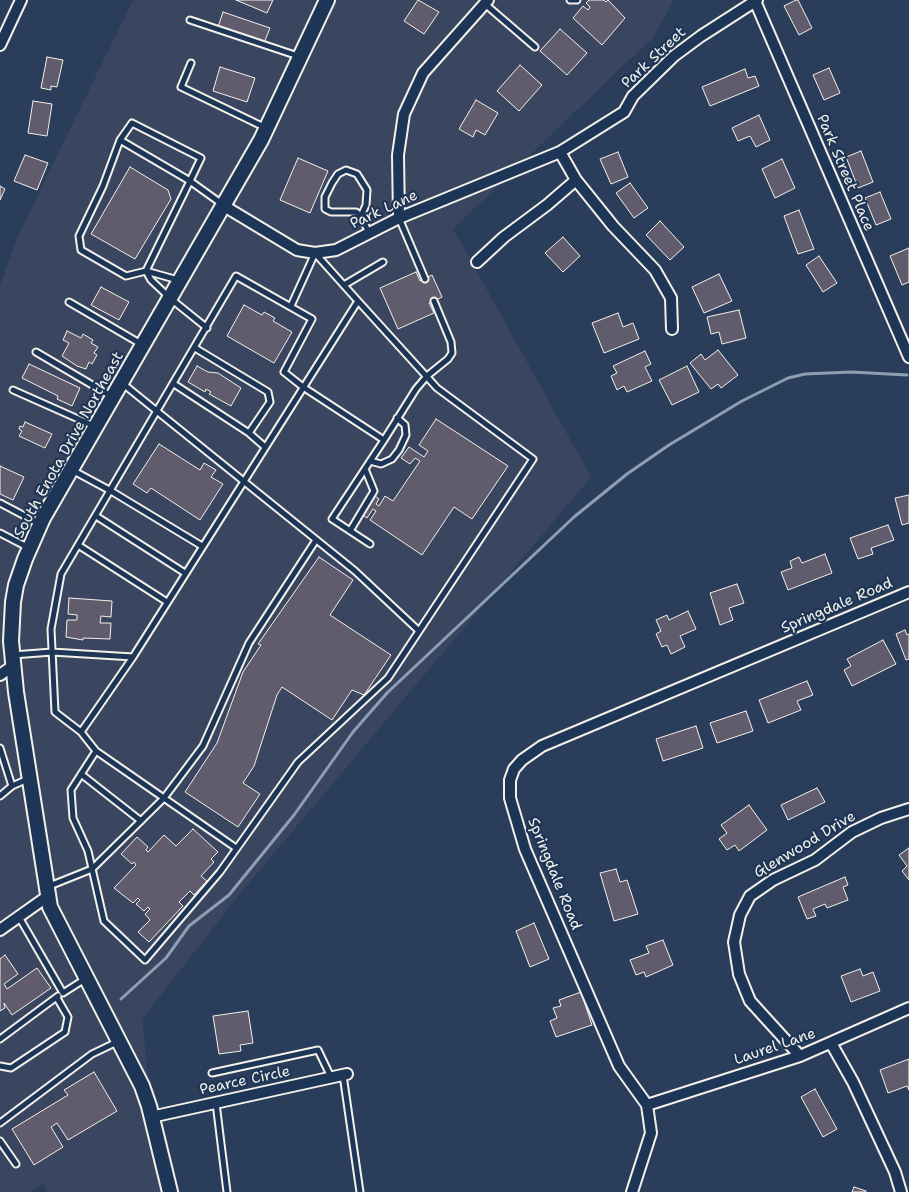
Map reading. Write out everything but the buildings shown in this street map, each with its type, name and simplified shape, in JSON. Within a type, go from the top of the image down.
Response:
[{"type":"main road","name":"South Enota Drive Northeast","points":[[170,1192],[142,1086],[63,936],[50,907],[29,779],[13,660],[12,631],[16,585],[40,524],[224,206],[266,128],[326,0]]},
{"type":"street","points":[[0,45],[21,0]]},
{"type":"street","name":"Park Street","points":[[560,152],[624,112],[633,96],[674,56],[700,36],[756,1]]},
{"type":"street","name":"Park Street Place","points":[[756,1],[908,353]]},
{"type":"street","points":[[399,218],[398,155],[404,114],[423,73],[486,2]]},
{"type":"street","points":[[560,152],[576,180],[612,226],[655,270],[671,298],[672,329]]},
{"type":"street","name":"Park Lane","points":[[224,206],[297,250],[315,253],[336,250],[399,218],[560,152]]},
{"type":"street","points":[[477,262],[504,237],[547,205],[576,180]]},
{"type":"street","name":"Springdale Road","points":[[632,1192],[646,1155],[651,1133],[647,1105],[618,1066],[525,849],[510,798],[510,780],[514,770],[522,760],[542,746],[909,592]]},
{"type":"street","points":[[0,675],[13,660]]},
{"type":"street","name":"Glenwood Drive","points":[[800,1056],[750,1001],[739,974],[734,942],[740,915],[750,896],[774,880],[815,860],[852,832],[881,818],[909,809]]},
{"type":"street","points":[[0,930],[19,917],[47,892]]},
{"type":"street","name":"Laurel Lane","points":[[647,1105],[800,1056],[909,1008]]},
{"type":"street","points":[[831,1043],[866,1109],[895,1172],[901,1192]]},
{"type":"street","name":"Pearce Circle","points":[[150,1116],[345,1075]]},
{"type":"lane","points":[[570,0],[577,0]]},
{"type":"lane","points":[[486,2],[535,48]]},
{"type":"lane","points":[[190,20],[299,56]]},
{"type":"lane","points":[[190,63],[181,87],[266,128]]},
{"type":"lane","points":[[146,271],[201,158],[132,124],[120,140],[115,159],[79,236],[78,242],[81,250],[126,276],[146,271],[181,281]]},
{"type":"lane","points":[[120,140],[190,181],[224,206]]},
{"type":"lane","points":[[361,216],[366,205],[367,190],[356,174],[346,170],[338,174],[332,183],[325,197],[325,209],[331,212],[356,212],[361,216],[369,233]]},
{"type":"lane","points":[[399,218],[425,279]]},
{"type":"lane","points":[[96,751],[71,790],[73,818],[88,851],[104,921],[145,960],[220,872],[298,762],[388,678],[533,460],[437,388],[315,253],[292,306]]},
{"type":"lane","points":[[344,285],[382,262]]},
{"type":"lane","points":[[146,271],[151,280],[171,299],[207,328]]},
{"type":"lane","points":[[236,848],[96,751],[80,732],[56,712],[50,629],[61,574],[236,276],[312,319],[284,372],[303,387],[384,440]]},
{"type":"lane","points":[[80,732],[133,657],[358,301]]},
{"type":"lane","points":[[370,544],[332,519],[416,389],[427,376],[448,360],[452,353],[451,342],[434,301]]},
{"type":"lane","points":[[69,302],[144,346]]},
{"type":"lane","points":[[195,348],[268,392],[270,402],[249,433]]},
{"type":"lane","points":[[36,352],[114,398]]},
{"type":"lane","points":[[122,384],[355,571],[419,631]]},
{"type":"lane","points":[[174,384],[249,433],[265,447]]},
{"type":"lane","points":[[13,390],[96,427]]},
{"type":"lane","points":[[370,461],[381,464],[392,459],[399,450],[406,435],[404,425],[397,418]]},
{"type":"lane","points":[[350,531],[374,491],[365,469]]},
{"type":"lane","points":[[71,470],[111,491],[202,546]]},
{"type":"lane","points":[[0,503],[40,524]]},
{"type":"lane","points":[[96,516],[185,573]]},
{"type":"lane","points":[[0,533],[30,548]]},
{"type":"lane","points":[[47,892],[92,869],[164,798],[203,746],[249,643],[316,540]]},
{"type":"lane","points":[[78,545],[167,602]]},
{"type":"lane","points":[[13,660],[52,652],[133,657]]},
{"type":"lane","points":[[0,748],[6,772],[12,786]]},
{"type":"lane","points":[[0,776],[6,772]]},
{"type":"lane","points":[[81,774],[141,821]]},
{"type":"lane","points":[[0,796],[12,786],[29,779]]},
{"type":"lane","points":[[19,917],[63,993]]},
{"type":"lane","points":[[0,1039],[86,978]]},
{"type":"lane","points":[[0,1066],[11,1068],[65,1032],[68,1017],[57,998]]},
{"type":"lane","points":[[0,1123],[92,1054],[119,1040]]},
{"type":"lane","points":[[212,1073],[318,1050],[332,1078]]},
{"type":"lane","points":[[345,1075],[360,1192]]},
{"type":"lane","points":[[216,1102],[227,1192]]},
{"type":"lane","points":[[0,1141],[16,1164]]},
{"type":"shaded area","points":[[133,0],[674,0],[653,37],[453,229],[591,477],[242,891],[142,1019],[152,1114],[163,1192],[47,1192],[44,1183],[30,1192],[0,1192],[0,286],[17,238]]},
{"type":"waterway","points":[[121,999],[166,958],[189,926],[229,895],[294,815],[353,732],[387,693],[574,517],[627,474],[669,445],[742,401],[788,378],[805,374],[851,372],[907,375]]}]
